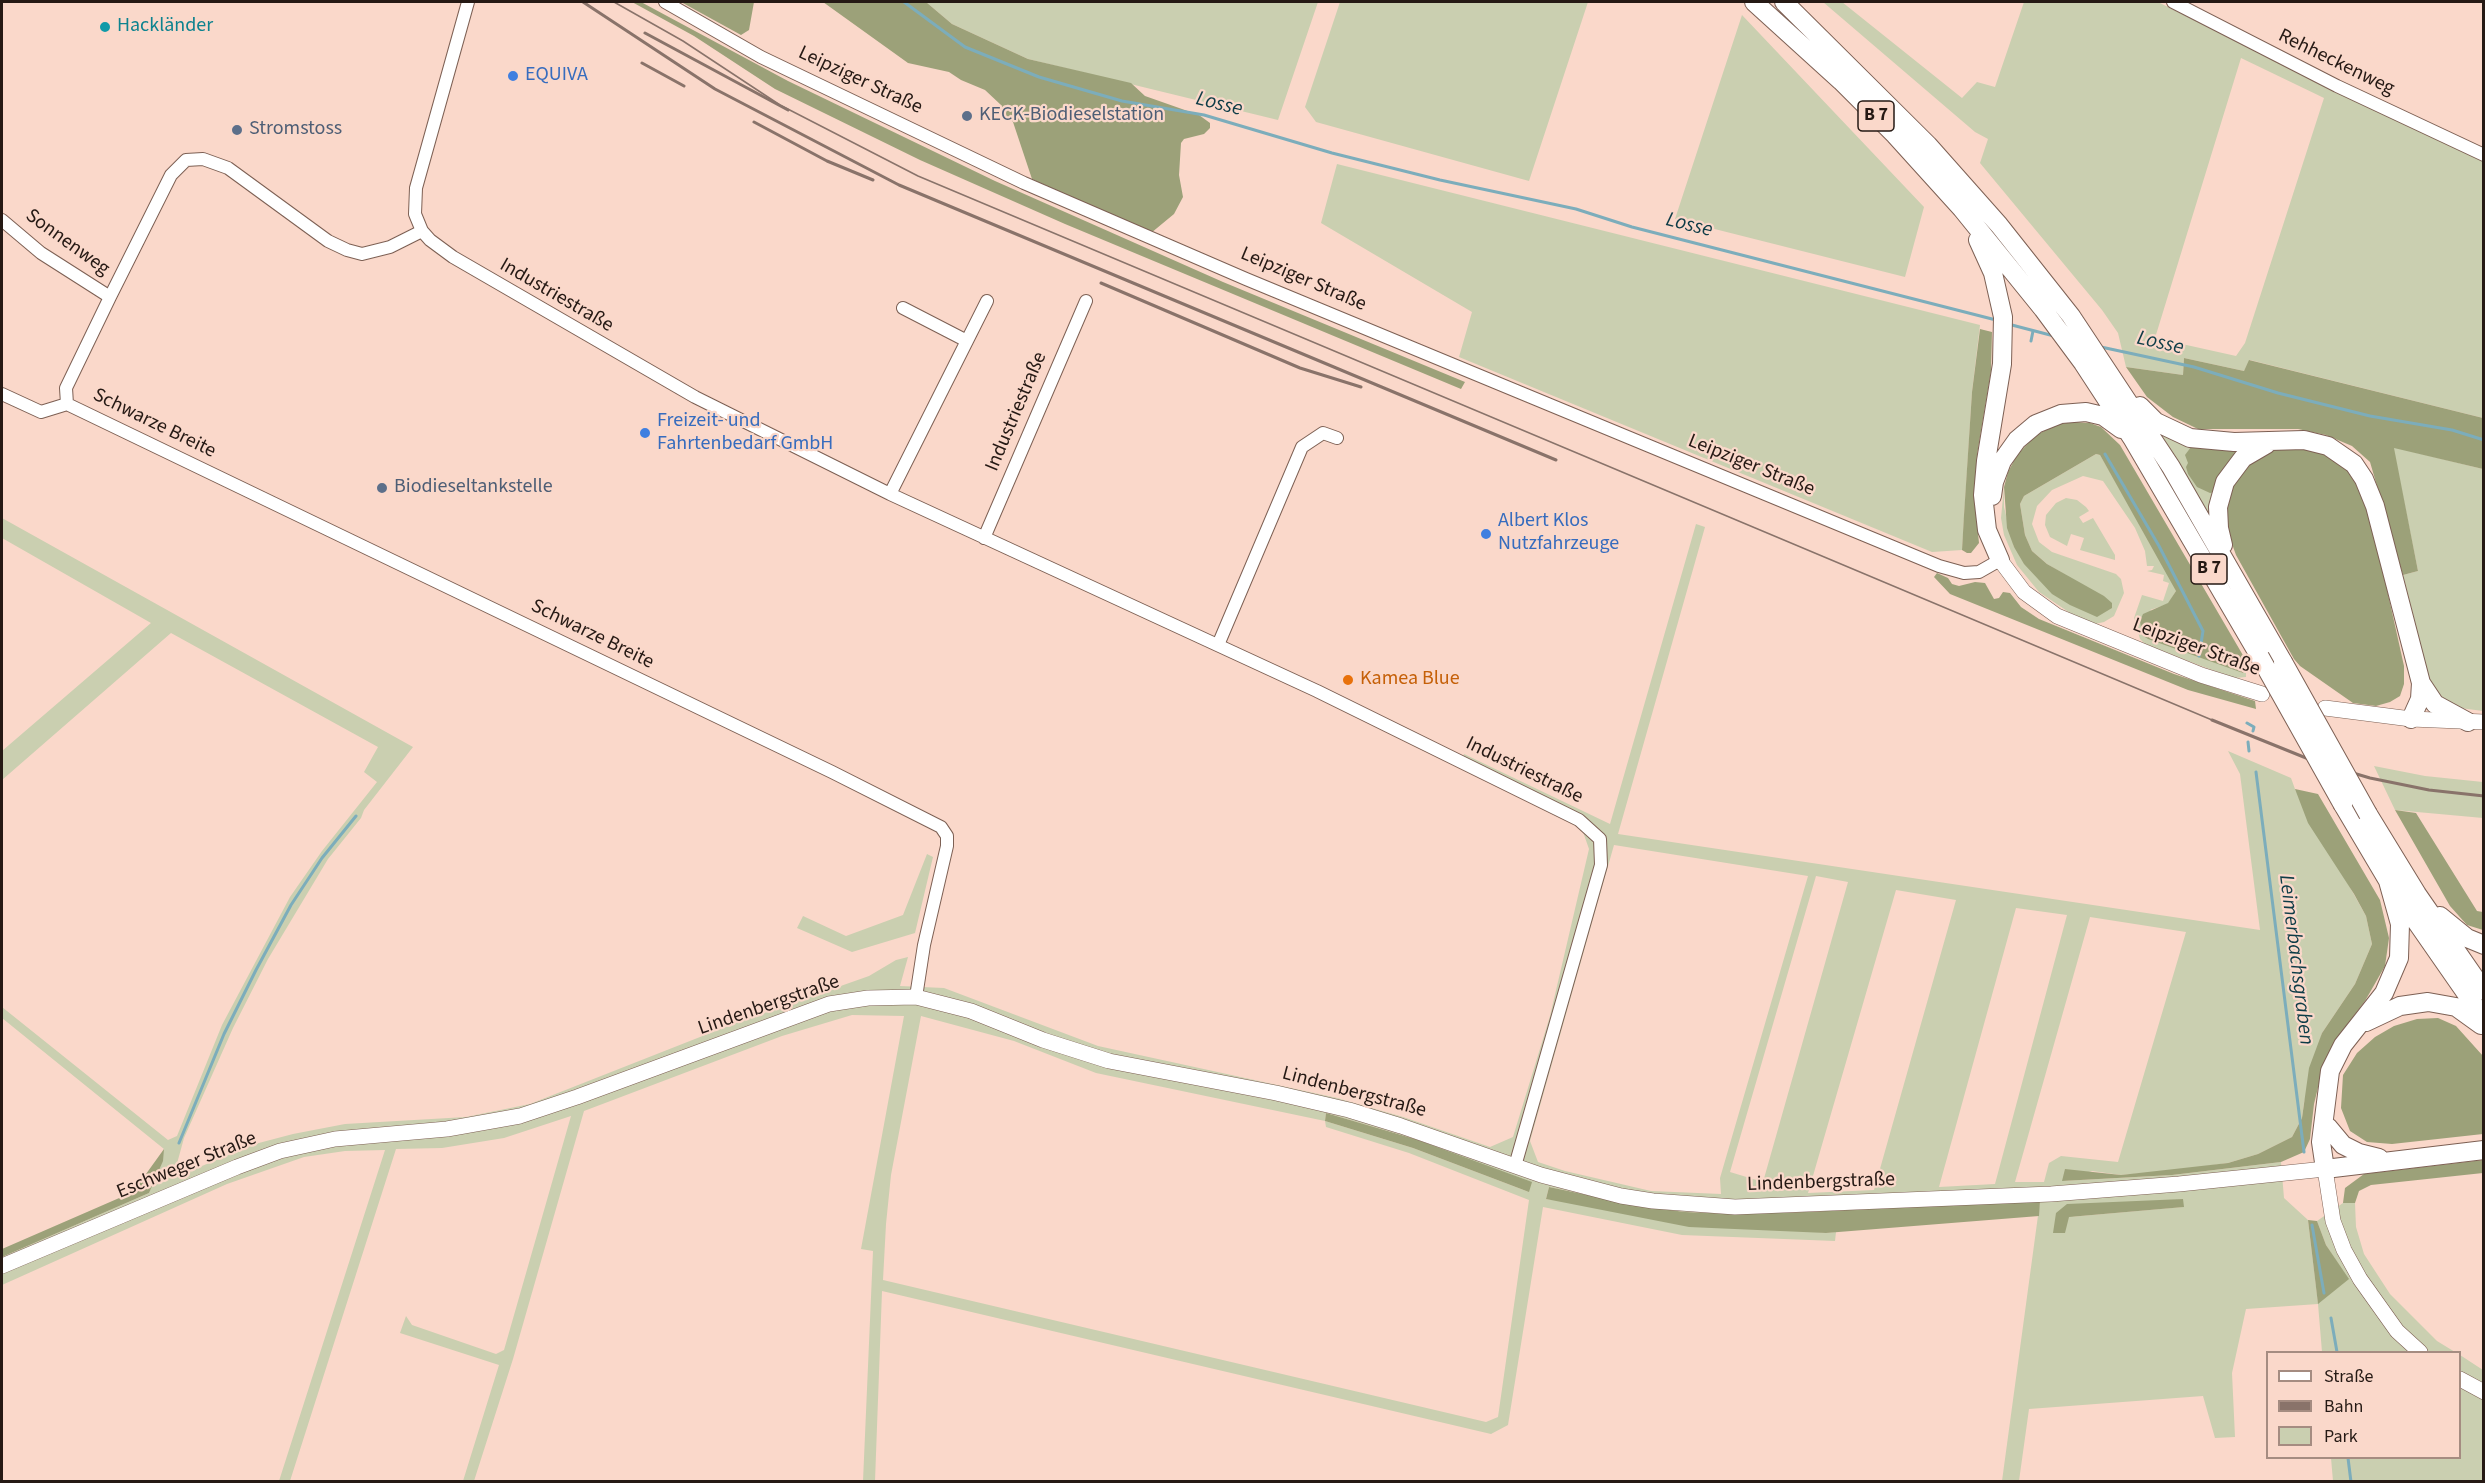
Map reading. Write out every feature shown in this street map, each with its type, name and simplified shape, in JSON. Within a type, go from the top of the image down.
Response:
[{"type":"highway","name":"B 7","points":[[1754,2],[1848,88],[1962,209],[2043,309],[2083,363],[2132,438],[2388,881],[2484,1019]]},
{"type":"highway","name":"B 7","points":[[1784,2],[1928,145],[1999,225],[2071,316],[2110,371],[2171,467],[2233,572],[2368,814],[2417,894],[2484,991]]},
{"type":"highway","points":[[1962,209],[1989,263],[2000,300],[2004,348],[1983,486],[1987,530],[2000,560]]},
{"type":"highway","points":[[2110,371],[2151,417],[2183,436],[2218,442],[2304,440],[2328,446],[2348,459],[2361,474],[2378,518],[2421,683],[2435,704],[2476,722]]},
{"type":"highway","points":[[2000,560],[1992,522],[1993,489],[2002,461],[2023,433],[2036,423],[2054,416],[2086,412],[2108,419],[2132,438]]},
{"type":"highway","points":[[2233,572],[2219,528],[2218,507],[2223,486],[2243,458],[2262,445],[2283,440]]},
{"type":"highway","points":[[2411,719],[2414,676],[2412,653]]},
{"type":"highway","points":[[2411,719],[2420,699],[2421,683]]},
{"type":"highway","points":[[2325,1169],[2320,1147],[2328,1076],[2335,1059],[2388,987],[2399,957],[2400,924],[2388,881]]},
{"type":"highway","points":[[2417,894],[2449,926],[2467,938],[2484,945]]},
{"type":"highway","points":[[2359,1026],[2393,1009],[2428,1002],[2456,1008],[2484,1027]]},
{"type":"highway","points":[[2325,1098],[2330,1146],[2325,1169]]},
{"type":"highway","points":[[2328,1127],[2338,1141],[2351,1150],[2392,1161]]},
{"type":"highway","points":[[2325,1169],[2484,1150]]},
{"type":"main road","name":"Leipziger Straße","points":[[2000,560],[2024,592],[2057,616],[2201,675],[2262,694]]},
{"type":"main road","points":[[2325,708],[2411,719],[2476,722]]},
{"type":"main road","name":"Lindenbergstraße","points":[[396,1133],[465,1127],[520,1116],[829,1004],[868,998],[916,997],[971,1011],[1043,1040],[1108,1061],[1276,1093],[1349,1110],[1541,1175],[1621,1196],[1664,1202],[1735,1207],[2083,1192],[2325,1169]]},
{"type":"main road","name":"Eschweger Straße","points":[[2,1266],[271,1154],[335,1139],[396,1133]]},
{"type":"main road","points":[[2325,1169],[2333,1221],[2344,1250],[2360,1279],[2397,1331],[2418,1351]]},
{"type":"main road","points":[[2461,1380],[2484,1392]]},
{"type":"street","points":[[422,231],[415,214],[416,188],[468,2]]},
{"type":"street","name":"Leipziger Straße","points":[[665,2],[761,57],[1024,183],[1246,279],[1939,566],[1969,573],[1985,570],[2000,560]]},
{"type":"street","name":"Rehheckenweg","points":[[2174,2],[2337,86],[2484,155]]},
{"type":"street","name":"Schwarze Breite","points":[[67,404],[66,388],[110,297],[171,175],[186,160],[203,159],[228,168],[328,241],[347,250],[362,254],[390,248],[422,231]]},
{"type":"street","name":"Sonnenweg","points":[[2,220],[41,252],[110,297]]},
{"type":"street","name":"Industriestraße","points":[[422,231],[453,257],[492,282],[675,386],[890,494],[1317,690],[1579,820],[1600,839],[1601,865],[1515,1166]]},
{"type":"street","points":[[890,494],[987,301]]},
{"type":"street","name":"Industriestraße","points":[[984,538],[1086,301]]},
{"type":"street","points":[[903,308],[967,341]]},
{"type":"street","name":"Schwarze Breite","points":[[2,394],[41,412],[67,404],[832,772],[941,827],[947,836],[947,846],[924,945],[916,997]]},
{"type":"street","points":[[1218,645],[1302,447],[1323,433],[1337,438]]},
{"type":"green space","points":[[632,2],[641,2],[788,81],[995,181],[1223,282],[1465,382],[1461,389],[1065,224],[920,160],[775,89],[694,36]]},
{"type":"green space","points":[[681,2],[754,2],[749,30],[741,35]]},
{"type":"green space","points":[[823,2],[926,2],[952,24],[1028,59],[1131,83],[1145,96],[1199,115],[1210,123],[1210,128],[1204,134],[1184,139],[1181,143],[1179,175],[1183,197],[1174,214],[1151,233],[1032,179],[1013,122],[1003,113],[1001,105],[985,90],[949,72],[908,63]]},
{"type":"green space","points":[[926,2],[1318,2],[1278,120],[1028,59],[952,24]]},
{"type":"green space","points":[[1340,2],[1588,2],[1529,181],[1316,122],[1305,107]]},
{"type":"green space","points":[[1823,2],[1842,2],[1962,98],[1977,82],[1995,87],[2024,2],[2158,2],[2341,94],[2483,161],[2483,418],[2250,360],[2244,371],[2184,358],[2183,375],[2126,367],[2118,333],[2102,310],[1980,163],[1988,139],[1975,132]],"holes":[[[2241,58],[2324,98],[2245,343],[2236,356],[2155,338]]]},
{"type":"green space","points":[[1742,15],[1924,207],[1905,277],[1675,219]]},
{"type":"green space","points":[[1337,164],[1980,325],[1972,392],[1962,550],[1932,552],[1459,357],[1472,312],[1321,223]]},
{"type":"green space","points":[[1980,329],[1992,332],[1991,371],[1977,455],[1974,494],[1979,543],[1971,553],[1967,553],[1962,550],[1964,515],[1972,392]]},
{"type":"green space","points":[[2184,358],[2244,371],[2249,360],[2483,418],[2483,469],[2394,448],[2418,571],[2403,575],[2370,462],[2352,446],[2326,435],[2298,429],[2198,429],[2173,417],[2147,397],[2126,367],[2183,375]]},
{"type":"green space","points":[[2090,423],[2101,427],[2120,445],[2244,657],[2246,671],[2243,673],[2142,635],[2140,621],[2143,614],[2168,603],[2176,591],[2100,455],[2096,454],[2024,496],[2020,504],[2025,535],[2032,551],[2047,564],[2104,596],[2112,603],[2112,608],[2097,617],[2070,605],[2052,594],[2024,564],[2007,528],[2004,487],[2008,472],[2017,455],[2036,435],[2059,424]]},
{"type":"green space","points":[[2157,427],[2247,453],[2213,521],[2191,483]]},
{"type":"green space","points":[[2242,446],[2215,492],[2210,493],[2197,487],[2186,467],[2188,463],[2185,455],[2191,447]]},
{"type":"green space","points":[[2285,446],[2322,451],[2350,472],[2360,485],[2372,522],[2404,666],[2404,684],[2400,696],[2390,702],[2376,706],[2353,703],[2300,666],[2236,555],[2227,530],[2226,516],[2228,499],[2234,484],[2242,471],[2254,459]]},
{"type":"green space","points":[[2393,447],[2483,469],[2483,711],[2460,708],[2448,703],[2431,685],[2403,575],[2418,571]]},
{"type":"green space","points":[[2096,454],[2100,455],[2175,584],[2176,591],[2168,604],[2150,610],[2242,673],[2246,671],[2246,677],[2235,678],[2201,666],[2145,644],[2140,639],[2134,618],[2142,595],[2163,601],[2169,583],[2163,581],[2164,575],[2147,571],[2152,570],[2154,566],[2147,566],[2145,551],[2135,528],[2103,481],[2083,476],[2052,490],[2037,506],[2032,524],[2039,542],[2052,552],[2116,574],[2121,579],[2124,593],[2114,616],[2095,624],[2070,613],[2039,592],[2017,565],[2004,535],[2001,518],[2004,487],[2004,507],[2014,547],[2071,578],[2047,564],[2032,551],[2025,535],[2020,504],[2024,496]]},
{"type":"green space","points":[[2066,498],[2077,500],[2086,507],[2089,511],[2079,517],[2083,523],[2093,518],[2115,555],[2115,560],[2080,550],[2084,538],[2071,534],[2067,546],[2050,537],[2045,525],[2046,515],[2056,503]]},
{"type":"green space","points":[[2,518],[413,747],[328,859],[268,959],[233,1028],[184,1138],[173,1178],[255,1144],[293,1134],[345,1124],[466,1117],[530,1104],[733,1024],[869,976],[896,960],[908,957],[900,986],[944,988],[1098,1046],[1337,1098],[1403,1117],[1490,1147],[1513,1137],[1550,1016],[1589,849],[1582,829],[1459,767],[1464,754],[1610,824],[1696,524],[1705,527],[1618,834],[2260,930],[2240,774],[2228,751],[2291,778],[2366,916],[2372,944],[2355,984],[2322,1033],[2302,1118],[2292,1137],[2258,1154],[2228,1163],[2121,1175],[2092,1171],[2062,1181],[2172,1175],[2281,1162],[2284,1198],[2308,1220],[2318,1303],[2348,1279],[2326,1245],[2317,1221],[2343,1203],[2355,1203],[2356,1227],[2364,1254],[2390,1294],[2437,1341],[2453,1351],[2322,1351],[2318,1304],[2246,1309],[2232,1373],[2235,1437],[2215,1438],[2203,1396],[2029,1409],[2019,1481],[2002,1481],[2040,1201],[1737,1214],[1685,1212],[1640,1206],[1549,1187],[1546,1199],[1826,1233],[1836,1232],[1835,1241],[1682,1235],[1543,1207],[1508,1425],[1491,1434],[882,1291],[875,1481],[863,1481],[873,1251],[861,1249],[904,1016],[852,1015],[782,1036],[584,1111],[513,1359],[474,1481],[463,1481],[499,1365],[400,1333],[406,1316],[412,1325],[496,1354],[504,1350],[571,1116],[504,1138],[442,1148],[396,1149],[290,1481],[279,1481],[385,1150],[345,1151],[304,1157],[227,1184],[2,1285],[2,1257],[149,1193],[164,1149],[2,1018],[2,1007],[168,1140],[177,1136],[222,1025],[290,897],[322,851],[377,782],[364,772],[378,747],[171,633],[2,780],[2,751],[151,623],[2,538]],"holes":[[[1614,845],[1808,876],[1720,1178],[1721,1194],[1651,1191],[1565,1171],[1538,1162],[1530,1141]],[[1816,876],[1848,882],[1763,1182],[1730,1172]],[[1896,890],[1956,900],[1874,1190],[1808,1193]],[[2016,908],[2067,915],[1995,1184],[1939,1187]],[[2090,917],[2186,932],[2118,1162],[2061,1156],[2049,1163],[2044,1182],[2015,1182]],[[921,1016],[1014,1041],[1096,1073],[1325,1121],[1326,1127],[1409,1153],[1529,1200],[1498,1417],[1486,1422],[883,1280],[891,1175]],[[1326,1113],[1415,1139],[1529,1192],[1413,1148],[1325,1121]],[[2183,1199],[2183,1207],[2069,1217]]]},
{"type":"green space","points":[[1937,573],[1948,578],[1952,584],[1959,586],[1975,582],[1985,583],[1994,599],[1999,598],[2003,592],[2010,593],[2021,607],[2039,619],[2174,674],[2255,701],[2256,709],[2188,690],[1950,594],[1934,577]]},
{"type":"green space","points":[[2374,766],[2425,776],[2483,782],[2483,818],[2395,810]]},
{"type":"green space","points":[[2295,789],[2318,794],[2380,900],[2389,938],[2385,966],[2365,1001],[2340,1034],[2324,1063],[2314,1104],[2310,1139],[2304,1152],[2281,1162],[2172,1175],[2062,1181],[2065,1169],[2121,1175],[2228,1163],[2258,1154],[2292,1137],[2302,1118],[2309,1068],[2322,1033],[2355,984],[2372,944],[2366,916],[2308,823]]},
{"type":"green space","points":[[2395,810],[2416,813],[2477,911],[2483,912],[2483,930],[2467,925],[2450,906]]},
{"type":"green space","points":[[927,854],[933,857],[915,933],[852,952],[797,928],[803,916],[846,936],[903,915]]},
{"type":"green space","points":[[2438,1018],[2456,1026],[2483,1056],[2483,1134],[2392,1144],[2367,1142],[2350,1131],[2341,1108],[2343,1075],[2357,1053],[2375,1037],[2394,1026],[2417,1019]]},
{"type":"green space","points":[[1326,1113],[1415,1139],[1532,1182],[1529,1192],[1413,1148],[1325,1121]]},
{"type":"green space","points":[[164,1149],[163,1161],[149,1193],[2,1257],[2,1249],[133,1192]]},
{"type":"green space","points":[[2483,1160],[2483,1173],[2371,1185],[2359,1191],[2355,1203],[2343,1203],[2345,1188],[2364,1174]]},
{"type":"green space","points":[[1549,1187],[1640,1206],[1685,1212],[1737,1214],[2040,1201],[2039,1216],[1826,1233],[1689,1227],[1546,1199]]},
{"type":"green space","points":[[2183,1199],[2184,1207],[2069,1217],[2065,1233],[2053,1233],[2056,1213],[2067,1204]]},
{"type":"green space","points":[[2308,1220],[2317,1221],[2326,1245],[2349,1279],[2318,1304]]},
{"type":"green space","points":[[2461,1356],[2483,1370],[2483,1481],[2333,1481],[2331,1459],[2461,1459]]},
{"type":"waterway","name":"Losse","points":[[904,2],[965,47],[1039,77],[1122,101],[1204,115],[1332,153],[1440,180],[1576,209],[1632,227],[1996,320]]},
{"type":"waterway","name":"Losse","points":[[2008,324],[2054,336]]},
{"type":"waterway","name":"Leimerbachsgraben","points":[[2031,341],[2033,331]]},
{"type":"waterway","name":"Losse","points":[[2101,347],[2194,367],[2278,393],[2370,416],[2452,430],[2484,440]]},
{"type":"waterway","name":"Leimerbachsgraben","points":[[2105,454],[2159,546],[2203,631],[2199,656]]},
{"type":"waterway","name":"Leimerbachsgraben","points":[[2247,723],[2254,727],[2253,731]]},
{"type":"waterway","name":"Leimerbachsgraben","points":[[2248,742],[2249,751]]},
{"type":"waterway","name":"Leimerbachsgraben","points":[[2256,772],[2304,1152]]},
{"type":"waterway","points":[[179,1143],[224,1034],[291,905],[322,858],[356,816]]},
{"type":"waterway","name":"Leimerbachsgraben","points":[[2312,1225],[2324,1293]]},
{"type":"waterway","name":"Leimerbachsgraben","points":[[2331,1318],[2337,1351]]},
{"type":"waterway","name":"Leimerbachsgraben","points":[[2348,1459],[2351,1482]]},
{"type":"tram line","points":[[614,2],[683,41],[780,105],[918,176],[2212,720]]},
{"type":"railway","points":[[583,2],[715,89],[899,185],[1556,460]]},
{"type":"railway","points":[[645,33],[788,110]]},
{"type":"railway","points":[[642,63],[684,86]]},
{"type":"railway","points":[[754,122],[827,161],[873,180]]},
{"type":"railway","points":[[1101,283],[1300,368],[1361,387]]},
{"type":"railway","points":[[2212,720],[2316,762],[2370,778],[2429,790],[2484,796]]},
{"type":"place","name":"Hackländer","points":[[105,27]]},
{"type":"place","name":"EQUIVA","points":[[513,76]]},
{"type":"place","name":"KECK-Biodieselstation","points":[[967,116]]},
{"type":"place","name":"Stromstoss","points":[[237,130]]},
{"type":"place","name":"Freizeit- und Fahrtenbedarf GmbH","points":[[645,433]]},
{"type":"place","name":"Biodieseltankstelle","points":[[382,488]]},
{"type":"place","name":"Albert Klos Nutzfahrzeuge","points":[[1486,534]]},
{"type":"place","name":"Kamea Blue","points":[[1348,680]]}]
